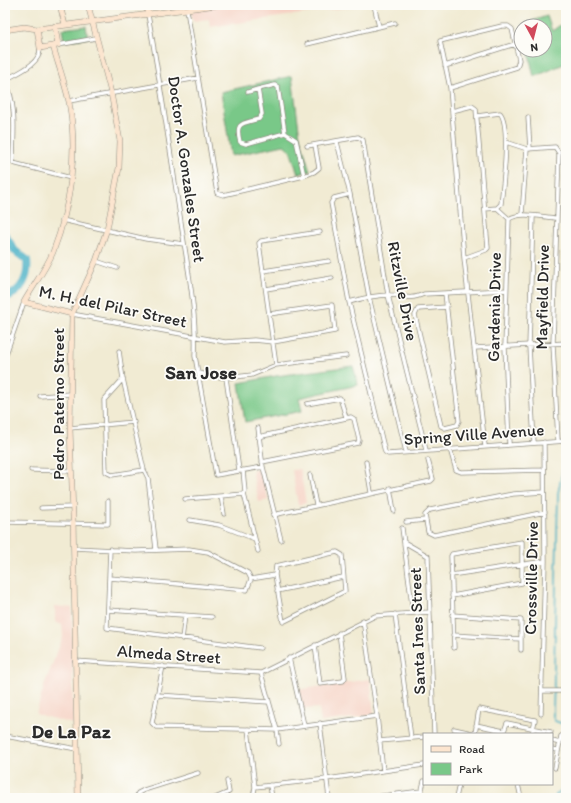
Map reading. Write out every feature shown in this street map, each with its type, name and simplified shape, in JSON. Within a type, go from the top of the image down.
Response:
[{"type":"street","points":[[60,5],[65,25]]},
{"type":"street","name":"Pedro Paterno Street","points":[[78,798],[74,523],[70,471],[72,314],[96,261],[107,229],[118,168],[120,141],[111,93],[88,5]]},
{"type":"street","name":"Doctor A. Gonzales Street","points":[[146,5],[161,85],[184,244],[196,338],[195,356],[216,475],[241,470]]},
{"type":"street","points":[[5,30],[24,26],[37,29],[148,15],[187,7],[218,5]]},
{"type":"street","points":[[374,5],[379,27]]},
{"type":"street","points":[[187,7],[217,192],[223,195],[304,176],[314,172],[319,168],[315,145]]},
{"type":"street","points":[[307,44],[395,23]]},
{"type":"street","points":[[5,357],[24,302],[52,253],[62,220],[71,178],[73,129],[69,101],[56,45],[55,26]]},
{"type":"street","points":[[484,446],[475,348],[464,258],[450,88],[440,41],[508,26],[512,29],[513,34]]},
{"type":"street","points":[[37,29],[40,55],[36,61],[5,81],[12,94],[13,163],[71,178]]},
{"type":"street","points":[[40,48],[96,38]]},
{"type":"street","points":[[445,66],[513,45]]},
{"type":"street","points":[[450,88],[517,67],[518,58]]},
{"type":"street","points":[[69,101],[198,78]]},
{"type":"street","points":[[248,92],[276,85],[278,87],[285,133]]},
{"type":"street","points":[[258,89],[261,117],[259,119],[241,124],[238,127],[237,129],[240,142],[246,144],[285,133],[296,140],[304,176]]},
{"type":"street","points":[[452,111],[472,106],[476,109],[485,210],[488,248],[464,258]]},
{"type":"street","points":[[477,116],[500,113],[504,116],[506,142],[501,204],[496,208],[485,210]]},
{"type":"street","points":[[522,214],[528,149],[528,117]]},
{"type":"street","name":"Ritzville Drive","points":[[337,142],[358,138],[363,140],[388,295],[426,450]]},
{"type":"street","points":[[307,146],[337,142],[350,194],[369,297],[406,452]]},
{"type":"street","points":[[506,142],[528,149]]},
{"type":"street","name":"Mayfield Drive","points":[[528,149],[555,147],[559,153],[553,344],[558,441]]},
{"type":"street","points":[[350,194],[334,198],[331,203],[349,302],[369,297],[388,295],[399,295],[412,299],[424,294],[506,290]]},
{"type":"street","points":[[496,208],[509,219],[522,214],[533,217],[556,218]]},
{"type":"street","points":[[533,217],[529,346],[534,443]]},
{"type":"street","name":"Gardenia Drive","points":[[509,219],[505,347],[509,444]]},
{"type":"street","points":[[62,220],[146,239],[184,244]]},
{"type":"street","points":[[276,365],[259,246],[261,241],[320,232]]},
{"type":"street","points":[[96,261],[117,268]]},
{"type":"street","points":[[263,271],[329,261]]},
{"type":"street","points":[[266,289],[332,278]]},
{"type":"street","points":[[445,293],[459,421],[457,425],[445,428],[441,426],[415,312],[418,309],[446,307]]},
{"type":"street","name":"M. H. del Pilar Street","points":[[24,302],[72,314],[224,342],[254,340],[273,342],[335,331],[332,306],[269,314]]},
{"type":"street","name":"Spring Ville Avenue","points":[[349,302],[385,452],[388,454],[426,450],[565,441]]},
{"type":"street","points":[[5,335],[12,336]]},
{"type":"street","points":[[475,348],[565,343]]},
{"type":"street","points":[[119,351],[123,379],[144,470],[148,478],[156,549]]},
{"type":"street","points":[[198,373],[226,378],[252,375],[276,365],[346,356]]},
{"type":"street","points":[[226,378],[244,494],[258,551]]},
{"type":"street","points":[[123,379],[104,400],[106,472],[112,475],[144,470]]},
{"type":"street","points":[[40,396],[70,394]]},
{"type":"street","points":[[307,404],[340,398],[346,417]]},
{"type":"street","points":[[258,437],[351,416],[354,420],[359,440],[358,443],[262,462]]},
{"type":"street","points":[[70,428],[134,422]]},
{"type":"street","points":[[258,428],[263,467],[273,515],[281,540]]},
{"type":"street","name":"Crossville Drive","points":[[540,714],[542,691],[545,561],[544,442]]},
{"type":"street","points":[[450,449],[456,470],[461,472],[544,470]]},
{"type":"street","points":[[273,515],[316,504],[432,480],[428,460]]},
{"type":"street","points":[[366,462],[371,492]]},
{"type":"street","points":[[241,470],[263,467]]},
{"type":"street","points":[[31,470],[70,471]]},
{"type":"street","points":[[310,475],[316,504]]},
{"type":"street","points":[[390,488],[394,511]]},
{"type":"street","points":[[544,492],[513,494],[430,510],[425,515],[425,520],[428,532],[434,535],[545,512]]},
{"type":"street","points":[[185,499],[244,494]]},
{"type":"street","points":[[221,496],[224,514]]},
{"type":"street","points":[[5,522],[108,524],[108,501]]},
{"type":"street","points":[[40,508],[73,507]]},
{"type":"street","points":[[190,520],[220,525],[255,539]]},
{"type":"street","points":[[406,522],[425,520]]},
{"type":"street","points":[[402,528],[413,613]]},
{"type":"street","name":"Santa Ines Street","points":[[404,542],[428,556],[434,733]]},
{"type":"street","points":[[452,596],[520,584],[522,582],[523,544],[520,542],[454,553],[451,556],[452,615],[454,648]]},
{"type":"street","points":[[74,548],[136,551],[156,549],[189,549],[208,552],[248,573],[251,579]]},
{"type":"street","points":[[110,550],[107,628],[260,648]]},
{"type":"street","points":[[337,552],[342,555],[345,592],[285,623],[281,621],[275,575],[276,566],[279,564],[337,552]]},
{"type":"street","points":[[451,575],[523,563],[545,561]]},
{"type":"street","points":[[251,579],[275,575]]},
{"type":"street","points":[[277,591],[343,577]]},
{"type":"street","points":[[110,578],[246,590],[251,579]]},
{"type":"street","points":[[108,610],[212,617]]},
{"type":"street","points":[[279,744],[277,730],[261,672],[363,620],[376,616],[429,612]]},
{"type":"street","points":[[394,614],[411,738]]},
{"type":"street","points":[[182,639],[185,615]]},
{"type":"street","points":[[452,615],[519,619],[521,621],[521,650]]},
{"type":"street","points":[[363,620],[377,716],[383,771]]},
{"type":"street","points":[[314,645],[320,684],[343,681],[345,678],[339,633]]},
{"type":"street","points":[[453,635],[521,638]]},
{"type":"street","points":[[289,658],[304,726]]},
{"type":"street","name":"Almeda Street","points":[[75,661],[261,672]]},
{"type":"street","points":[[163,666],[152,723],[153,726],[277,730],[377,716]]},
{"type":"street","points":[[542,691],[566,691]]},
{"type":"street","points":[[157,695],[269,702]]},
{"type":"street","points":[[475,733],[479,709],[535,720],[532,733]]},
{"type":"street","points":[[320,723],[329,798]]},
{"type":"street","points":[[476,725],[504,732],[507,723],[551,732]]},
{"type":"street","points":[[248,729],[255,787],[253,798]]},
{"type":"street","points":[[454,729],[471,733]]},
{"type":"street","points":[[554,768],[554,758],[562,735],[566,735]]},
{"type":"street","points":[[5,736],[77,749]]},
{"type":"street","points":[[379,741],[423,737]]},
{"type":"street","points":[[553,741],[560,743]]},
{"type":"street","points":[[553,749],[558,750]]},
{"type":"street","points":[[255,787],[327,779],[423,765]]},
{"type":"street","points":[[136,798],[138,793],[144,790],[198,773]]},
{"type":"street","points":[[215,798],[229,792],[227,781]]},
{"type":"street","points":[[270,785],[272,798]]},
{"type":"street","points":[[420,798],[423,785]]},
{"type":"street","points":[[456,798],[459,785]]},
{"type":"street","points":[[518,785],[521,798]]},
{"type":"street","points":[[367,798],[421,791]]},
{"type":"shaded area","points":[[189,5],[363,5],[210,27],[209,19],[193,21]]},
{"type":"shaded area","points":[[262,469],[268,500],[259,502],[252,471]]},
{"type":"shaded area","points":[[300,469],[306,503],[298,505],[292,470]]},
{"type":"shaded area","points":[[55,606],[72,608],[73,724],[36,714],[45,683],[63,637],[62,625],[55,622]]},
{"type":"shaded area","points":[[370,679],[374,715],[321,722],[319,708],[303,709],[297,690]]},
{"type":"green space","points":[[566,21],[566,63],[534,77],[530,58],[553,58],[553,30]]},
{"type":"green space","points":[[86,26],[88,38],[64,41],[62,29]]},
{"type":"green space","points":[[292,76],[300,137],[310,171],[298,174],[290,150],[284,145],[231,156],[221,92]]},
{"type":"green space","points":[[353,366],[358,385],[299,398],[302,411],[245,422],[239,383],[276,376]]},
{"type":"waterway","points":[[5,235],[15,251],[27,260],[27,272],[23,283],[16,292],[5,297]]},
{"type":"waterway","points":[[566,454],[558,493],[553,717],[555,721],[566,725]]},
{"type":"waterway","points":[[556,798],[556,794],[566,788]]},
{"type":"district","name":"San Jose","points":[[201,372]]},
{"type":"district","name":"De La Paz","points":[[71,731]]}]
